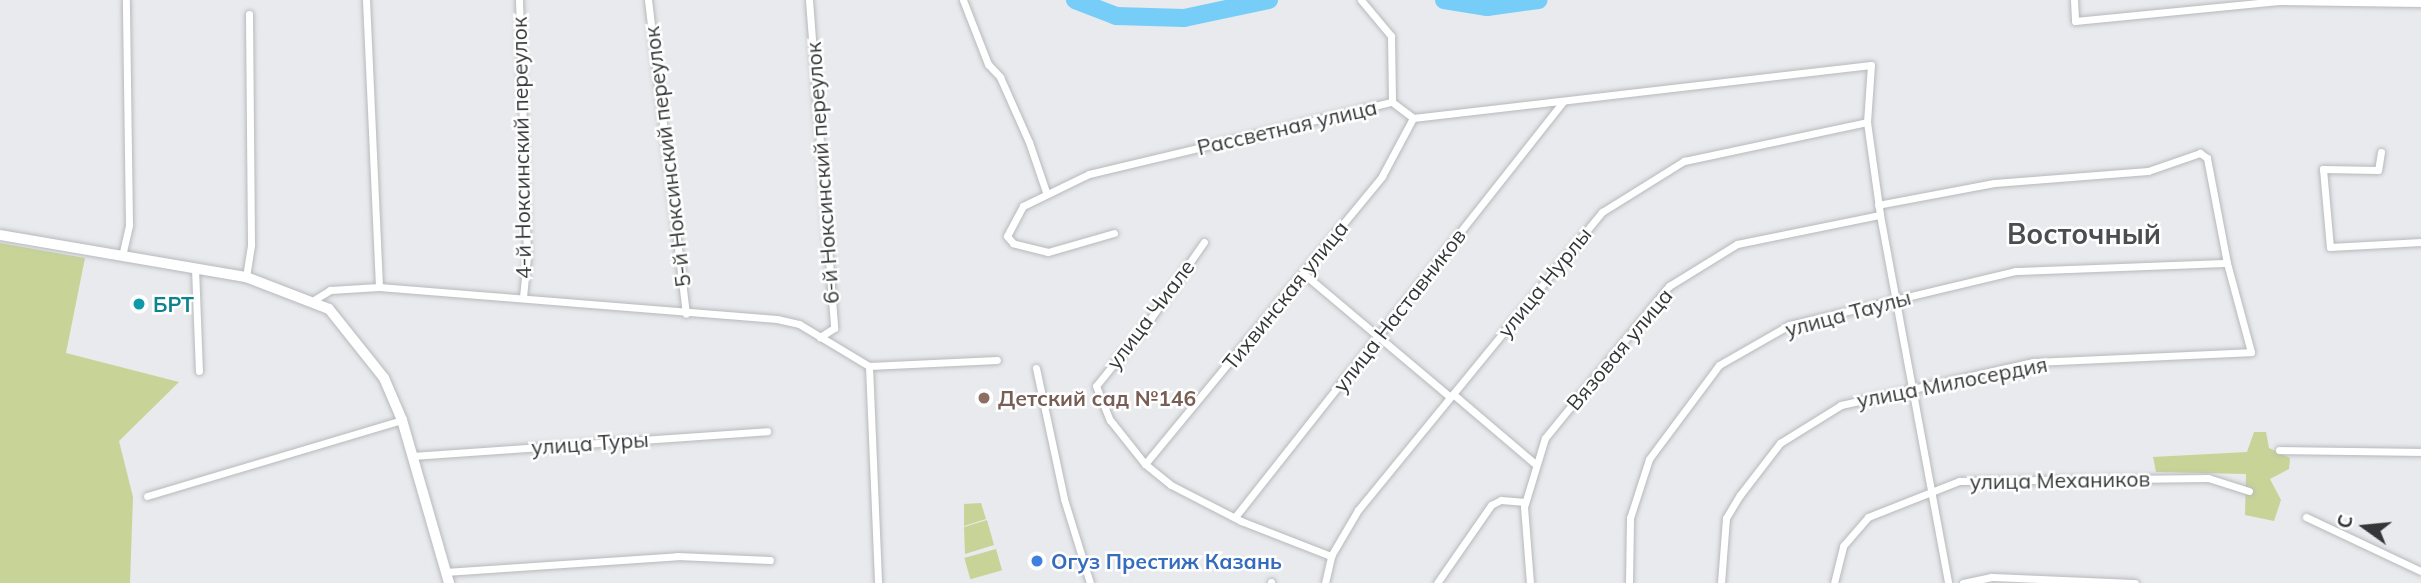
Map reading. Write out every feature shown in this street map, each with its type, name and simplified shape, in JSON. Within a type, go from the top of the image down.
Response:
[{"type":"street","points":[[122,256],[129,225],[126,0]]},
{"type":"street","points":[[366,0],[379,287]]},
{"type":"street","name":"4-й Ноксинский переулок","points":[[519,0],[527,257],[523,297]]},
{"type":"street","name":"5-й Ноксинский переулок","points":[[648,0],[686,314]]},
{"type":"street","name":"6-й Ноксинский переулок","points":[[809,0],[834,328],[820,337]]},
{"type":"street","points":[[963,0],[988,64],[1000,77],[1029,142],[1046,192]]},
{"type":"street","points":[[1361,0],[1391,36],[1392,102]]},
{"type":"street","points":[[2074,0],[2075,21],[2233,3],[2421,3]]},
{"type":"street","points":[[246,276],[251,244],[249,14]]},
{"type":"street","points":[[1413,118],[1562,103],[1871,65],[1867,122],[1878,205],[1948,583]]},
{"type":"street","name":"Рассветная улица","points":[[1114,233],[1048,252],[1013,243],[1007,231],[1014,215],[1046,192],[1089,174],[1392,102],[1413,118]]},
{"type":"street","name":"улица Наставников","points":[[1235,517],[1562,103]]},
{"type":"street","name":"Тихвинская улица","points":[[1144,464],[1304,274],[1382,176],[1413,118]]},
{"type":"street","name":"улица Нурлы","points":[[1325,583],[1331,556],[1358,510],[1602,212],[1684,161],[1867,122]]},
{"type":"street","points":[[2381,152],[2378,170],[2323,169],[2330,247],[2421,242]]},
{"type":"street","points":[[1878,205],[1994,183],[2148,171],[2200,153],[2207,158],[2227,263]]},
{"type":"street","name":"Вязовая улица","points":[[1530,583],[1525,502],[1534,463],[1545,438],[1669,286],[1737,244],[1880,215]]},
{"type":"street","points":[[0,235],[246,276],[314,300],[330,309],[384,378],[402,420],[447,577],[677,556],[770,560]]},
{"type":"street","name":"улица Чиале","points":[[1144,464],[1110,420],[1096,386],[1151,318],[1204,242]]},
{"type":"street","name":"улица Таулы","points":[[1629,583],[1630,517],[1649,459],[1719,365],[1790,325],[2015,271],[2227,263]]},
{"type":"street","name":"улица Милосердия","points":[[1721,583],[1726,518],[1780,443],[1841,405],[2033,362],[2251,352],[2227,263]]},
{"type":"street","points":[[195,268],[199,371]]},
{"type":"street","points":[[1304,274],[1377,337],[1534,463]]},
{"type":"street","points":[[314,300],[330,290],[379,287],[523,297],[686,314],[777,319],[799,324],[869,366],[997,360]]},
{"type":"street","points":[[869,366],[878,583]]},
{"type":"street","points":[[1036,368],[1064,499],[1090,583]]},
{"type":"street","points":[[147,496],[402,420]]},
{"type":"street","name":"улица Туры","points":[[412,456],[767,431]]},
{"type":"street","points":[[2279,450],[2421,452]]},
{"type":"street","points":[[1144,464],[1171,485],[1235,517],[1331,556]]},
{"type":"street","name":"улица Механиков","points":[[1833,583],[1843,546],[1868,517],[1933,494],[1959,481],[2208,478],[2249,491]]},
{"type":"street","points":[[1437,583],[1491,505],[1525,502]]},
{"type":"street","points":[[2306,517],[2421,571]]},
{"type":"street","points":[[1963,583],[1991,578],[2135,583]]},
{"type":"green space","points":[[0,243],[85,258],[66,353],[179,382],[119,441],[133,497],[130,583],[0,583]]},
{"type":"green space","points":[[2254,432],[2266,432],[2269,448],[2290,458],[2289,469],[2270,479],[2281,500],[2274,521],[2245,515],[2246,474],[2156,472],[2153,457],[2247,452]]},
{"type":"green space","points":[[981,503],[986,519],[964,526],[964,504]]},
{"type":"green space","points":[[987,520],[994,545],[965,554],[964,527]]},
{"type":"green space","points":[[996,549],[1002,570],[970,579],[964,558]]},
{"type":"waterway","points":[[1075,0],[1116,16],[1184,18],[1269,0]]},
{"type":"waterway","points":[[1444,0],[1487,7],[1539,0]]},
{"type":"place","name":"БРТ","points":[[139,304]]},
{"type":"place","name":"Детский сад №146","points":[[984,398]]},
{"type":"place","name":"Огуз Престиж Казань","points":[[1037,561]]},
{"type":"district","name":"Восточный","points":[[2084,234]]}]
